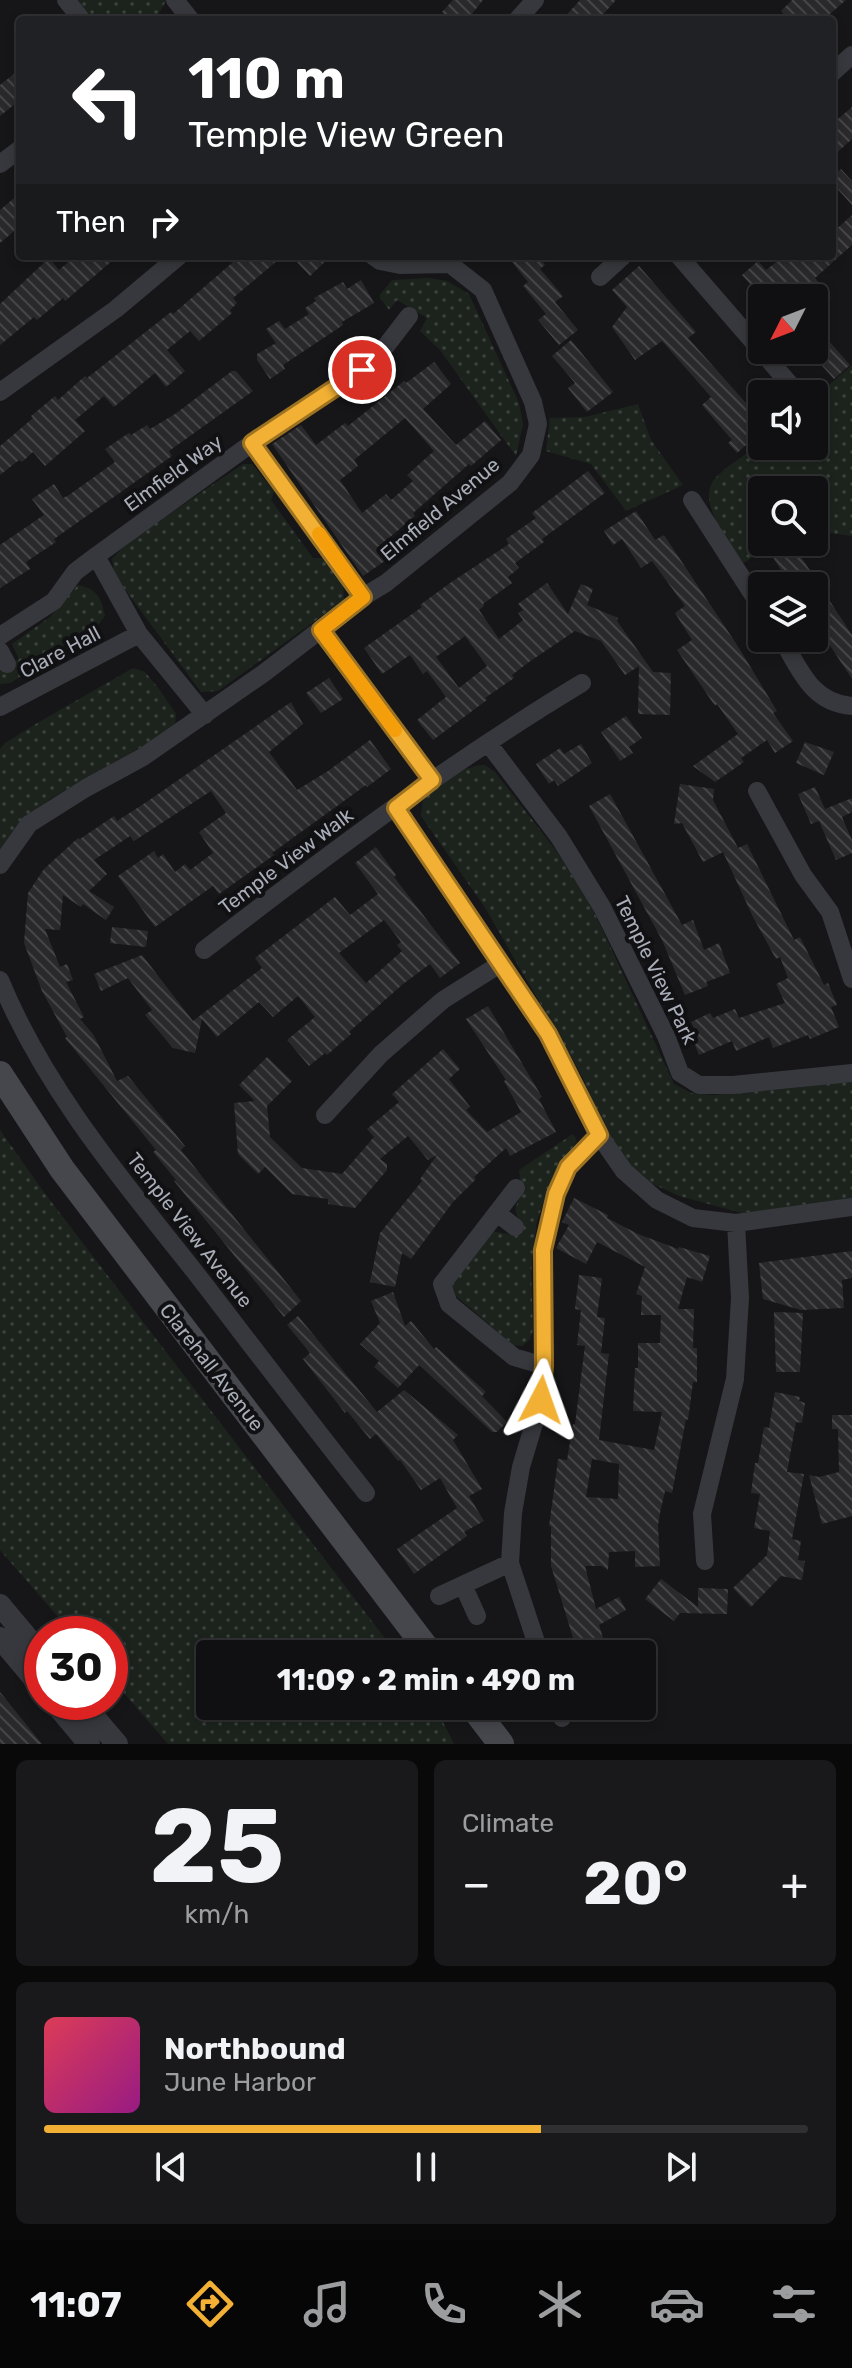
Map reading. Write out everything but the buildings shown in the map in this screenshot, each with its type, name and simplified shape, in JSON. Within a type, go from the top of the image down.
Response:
[{"type":"main road","name":"Clarehall Avenue","points":[[0,1074],[22,1111],[89,1206],[420,1640]]},
{"type":"main road","points":[[483,1720],[501,1744]]},
{"type":"street","points":[[66,0],[79,16]]},
{"type":"street","points":[[521,16],[535,0]]},
{"type":"street","points":[[0,392],[116,309],[174,260]]},
{"type":"street","name":"Elmfield Avenue","points":[[363,597],[386,583],[510,483],[531,455],[538,424],[533,402],[483,290],[450,264],[400,265],[379,260]]},
{"type":"street","points":[[600,277],[619,260]]},
{"type":"street","points":[[682,260],[786,380]]},
{"type":"street","name":"Elmfield Way","points":[[0,636],[54,601],[75,572],[96,556],[252,443],[362,370],[379,355],[409,316]]},
{"type":"street","points":[[0,865],[29,824],[143,757],[205,715],[363,597],[252,443]]},
{"type":"street","points":[[692,500],[748,587]]},
{"type":"street","points":[[96,556],[139,634],[205,715]]},
{"type":"street","points":[[321,630],[432,780]]},
{"type":"street","name":"Clare Hall","points":[[0,707],[139,634]]},
{"type":"street","points":[[790,652],[816,694],[835,705],[852,706]]},
{"type":"street","name":"Temple View Walk","points":[[204,950],[311,867],[432,780],[582,683]]},
{"type":"street","name":"Temple View Park","points":[[488,743],[559,837],[602,907],[666,1036],[680,1073],[699,1085],[722,1085],[852,1073]]},
{"type":"street","points":[[757,791],[803,875],[830,912],[852,979]]},
{"type":"street","points":[[396,808],[548,1034],[599,1135],[624,1171],[657,1200],[693,1218],[736,1223],[852,1207]]},
{"type":"street","points":[[325,1115],[381,1054],[443,1000],[500,964]]},
{"type":"street","name":"Temple View Avenue","points":[[0,980],[18,1025],[65,1102],[289,1397],[366,1493]]},
{"type":"street","points":[[535,1640],[510,1563],[513,1513],[521,1467],[541,1400],[544,1366],[543,1250],[556,1194],[568,1167],[599,1135]]},
{"type":"street","points":[[516,1188],[442,1284],[449,1304],[514,1357],[544,1366]]},
{"type":"street","points":[[497,1213],[515,1227]]},
{"type":"street","points":[[705,1561],[702,1514],[735,1379],[740,1298],[736,1223]]},
{"type":"street","points":[[439,1596],[510,1563]]},
{"type":"street","points":[[463,1585],[477,1616]]},
{"type":"street","points":[[0,1605],[24,1634]]},
{"type":"street","points":[[0,1638],[24,1667]]},
{"type":"street","points":[[69,1720],[89,1744]]},
{"type":"street","points":[[96,1720],[117,1744]]},
{"type":"shaded area","points":[[76,0],[166,0],[157,16],[90,16]]},
{"type":"shaded area","points":[[429,278],[447,281],[469,294],[519,403],[523,424],[516,456],[440,350],[420,331],[427,318],[397,300],[389,310],[379,296],[392,280]]},
{"type":"shaded area","points":[[852,365],[852,536],[828,533],[828,476],[748,476],[748,556],[755,556],[742,564],[713,513],[709,492],[712,483],[727,467],[748,453],[748,460],[828,460],[828,386]]},
{"type":"shaded area","points":[[638,404],[651,440],[683,485],[626,511],[591,464],[546,451],[550,418],[585,417]]},
{"type":"shaded area","points":[[243,464],[252,464],[274,491],[271,500],[313,558],[324,558],[343,585],[344,600],[218,691],[201,692],[115,576],[112,559],[127,543]]},
{"type":"shaded area","points":[[78,585],[97,595],[105,616],[90,635],[10,683],[0,684],[0,671],[19,659],[12,644],[50,617]]},
{"type":"shaded area","points":[[133,668],[145,672],[159,689],[176,714],[175,728],[52,798],[20,821],[0,850],[0,749],[39,722]]},
{"type":"shaded area","points":[[485,765],[495,772],[554,848],[590,903],[674,1084],[691,1093],[713,1095],[852,1080],[852,1199],[742,1213],[679,1196],[638,1177],[608,1138],[582,1076],[484,906],[421,816],[423,798],[459,772]]},
{"type":"shaded area","points":[[0,1130],[43,1191],[386,1640],[196,1640],[196,1720],[442,1720],[454,1744],[168,1744],[128,1698],[128,1616],[57,1616],[0,1550]]},
{"type":"shaded area","points":[[573,1134],[577,1141],[553,1176],[537,1221],[531,1272],[533,1330],[530,1339],[522,1346],[513,1345],[456,1296],[452,1284],[491,1231],[514,1235],[522,1223],[516,1210],[520,1196],[519,1170]]},
{"type":"slow traffic","points":[[319,534],[363,597],[321,630],[395,730]]},
{"type":"route","points":[[362,370],[252,443],[363,597],[321,630],[432,780],[396,808],[548,1034],[599,1135],[568,1167],[556,1194],[543,1250],[544,1366],[541,1400]]}]
